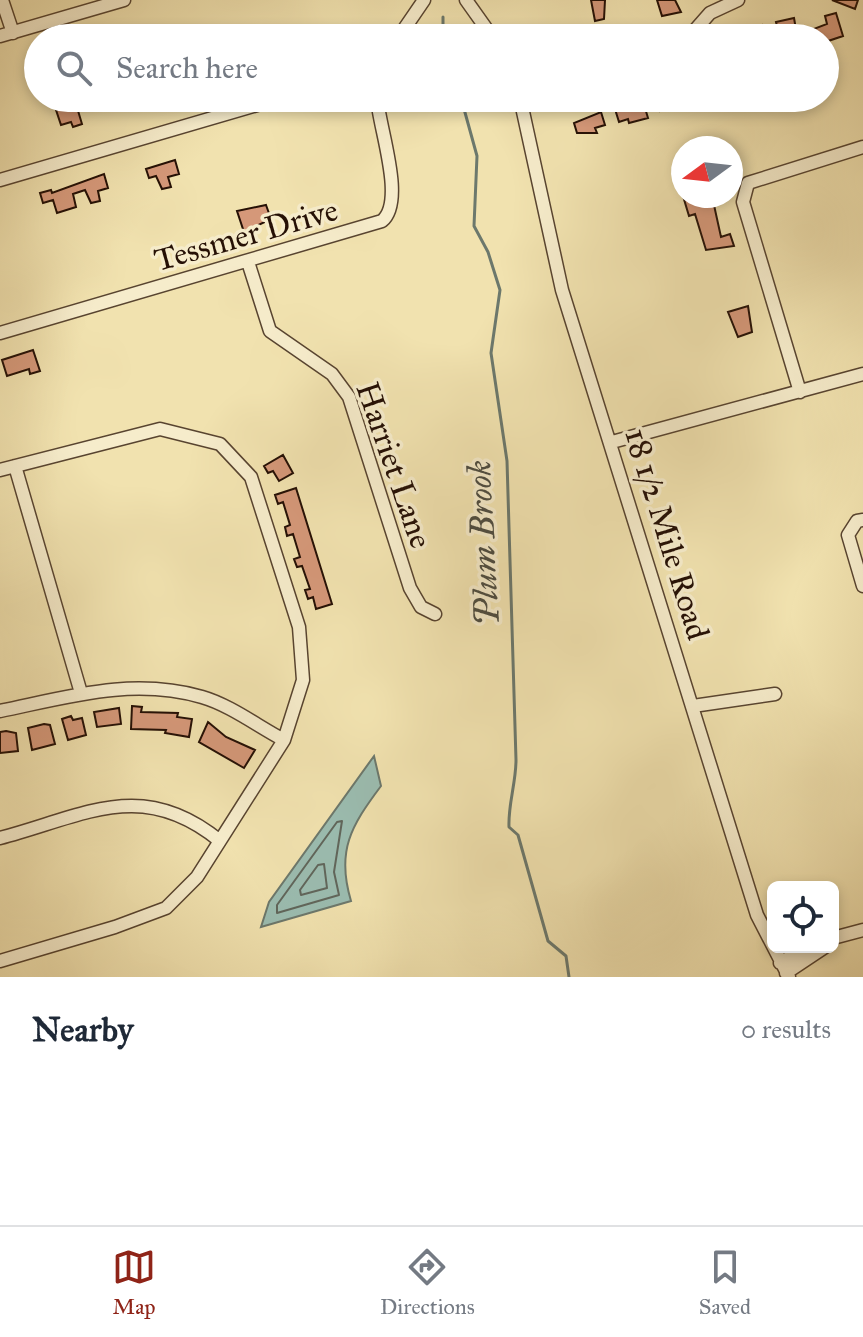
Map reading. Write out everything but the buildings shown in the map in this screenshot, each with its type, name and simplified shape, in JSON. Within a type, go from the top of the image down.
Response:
[{"type":"street","points":[[2,0],[6,34]]},
{"type":"street","points":[[41,24],[124,0]]},
{"type":"street","points":[[408,24],[424,0]]},
{"type":"street","points":[[466,0],[483,24]]},
{"type":"street","points":[[704,0],[710,13]]},
{"type":"street","points":[[700,24],[710,13],[738,0]]},
{"type":"street","points":[[0,180],[233,112]]},
{"type":"street","name":"Tessmer Drive","points":[[0,333],[248,262],[373,224],[389,215],[394,198],[379,112]]},
{"type":"street","name":"18 1/2 Mile Road","points":[[523,112],[562,290],[612,442],[757,915],[785,971]]},
{"type":"street","points":[[800,392],[743,202],[748,183],[863,147]]},
{"type":"street","name":"Harriet Lane","points":[[248,262],[270,331],[332,374],[349,397],[410,588],[421,607],[435,614]]},
{"type":"street","points":[[612,442],[863,374]]},
{"type":"street","points":[[0,470],[160,429],[202,437],[220,444],[251,477],[299,627],[303,680],[284,740],[197,877],[166,908],[115,927],[0,961]]},
{"type":"street","points":[[15,466],[81,693]]},
{"type":"street","points":[[863,520],[857,521],[848,535],[863,586]]},
{"type":"street","points":[[0,711],[81,693],[146,687],[204,697],[284,740]]},
{"type":"street","points":[[693,706],[775,694]]},
{"type":"street","points":[[0,838],[122,803],[144,804],[170,811],[220,841]]},
{"type":"street","points":[[839,936],[863,930]]},
{"type":"street","points":[[785,971],[802,953]]},
{"type":"street","points":[[785,971],[815,953]]},
{"type":"water","points":[[374,756],[381,786],[354,827],[346,853],[345,868],[351,901],[261,927],[269,902]]},
{"type":"waterway","name":"Plum Brook","points":[[443,17],[443,24]]},
{"type":"waterway","name":"Plum Brook","points":[[465,112],[477,156],[474,226],[488,252],[500,290],[491,353],[507,461],[516,760],[509,827],[518,835],[548,941],[566,956],[569,977]]}]
